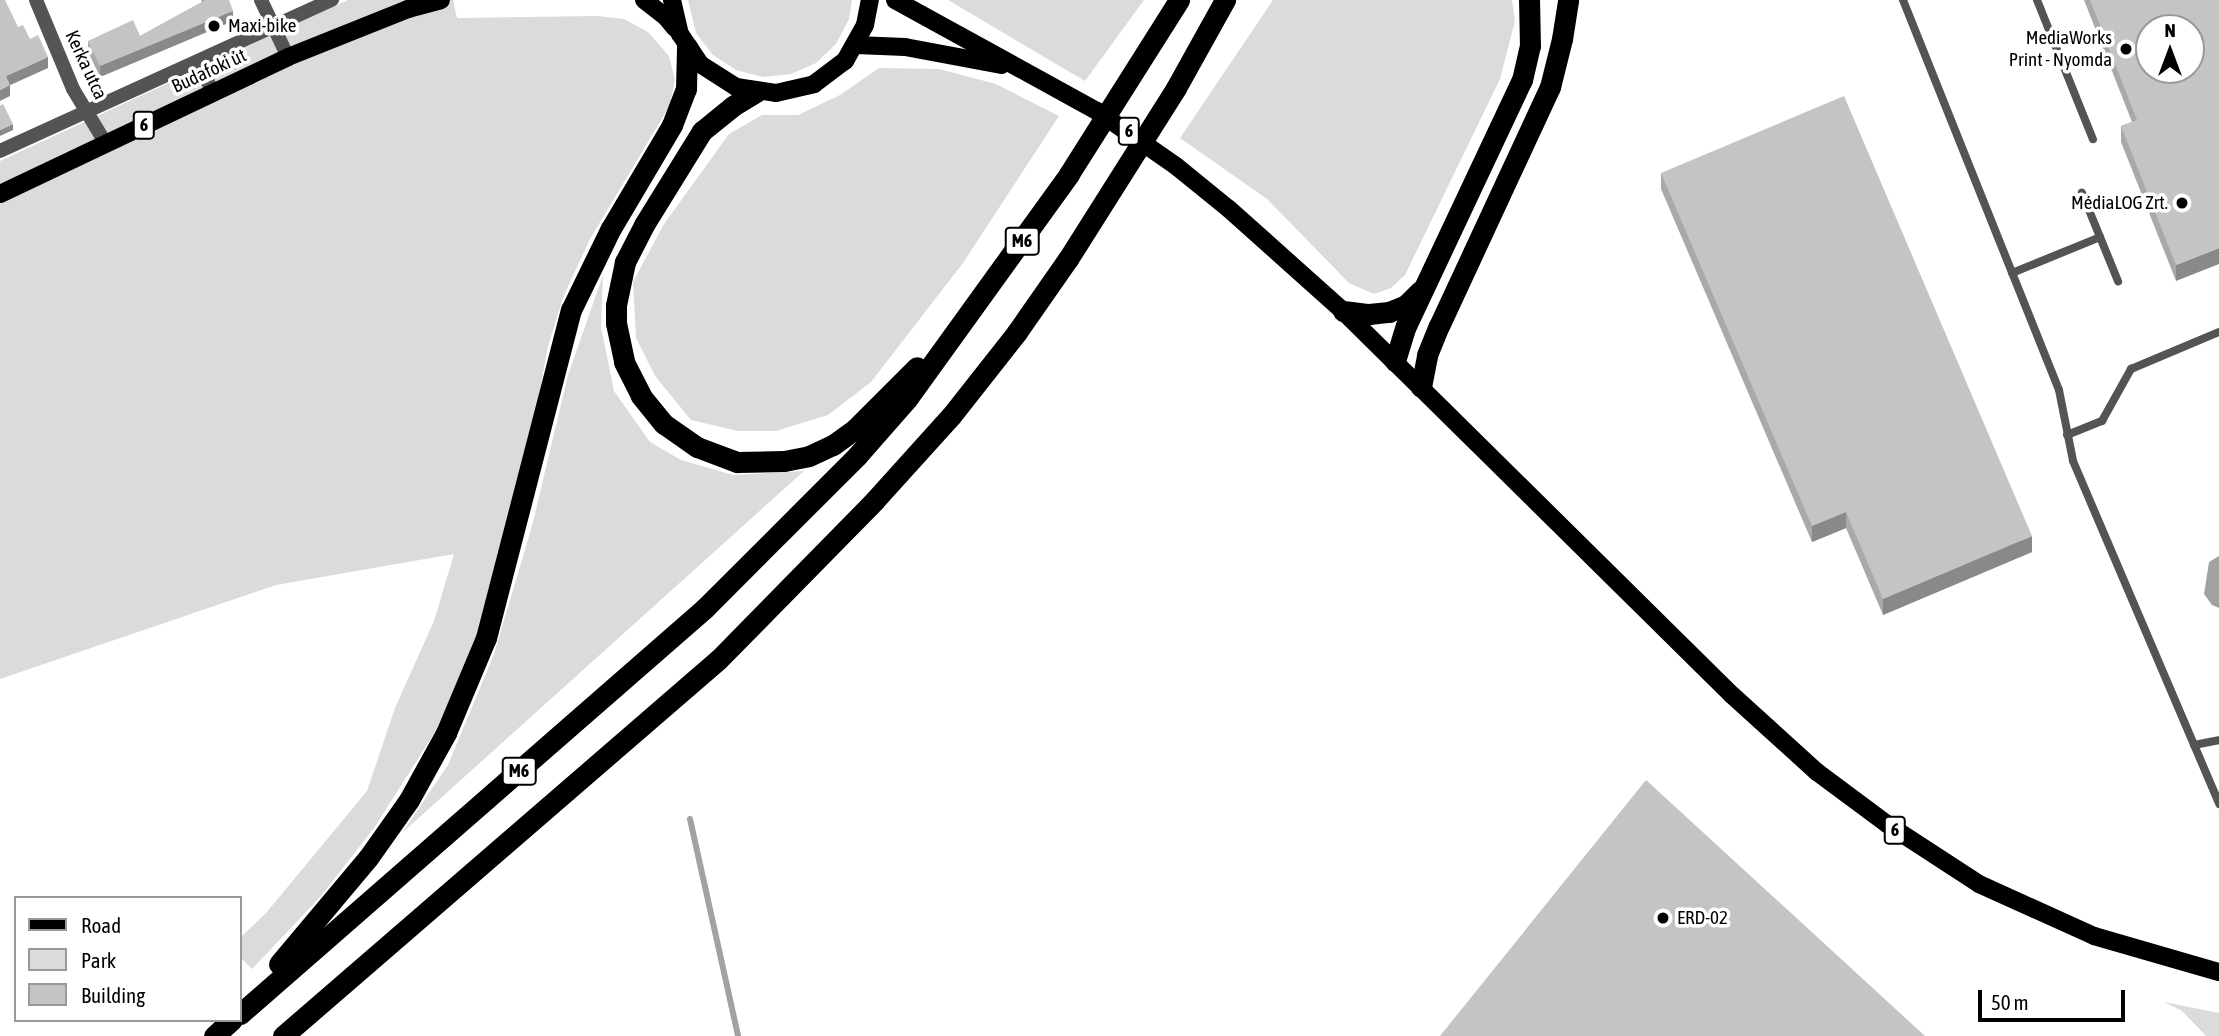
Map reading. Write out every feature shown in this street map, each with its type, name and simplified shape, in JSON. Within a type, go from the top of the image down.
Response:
[{"type":"highway","name":"M6","points":[[242,1012],[705,608],[857,456],[906,399],[975,307],[1069,174],[1180,0]]},
{"type":"highway","name":"M6","points":[[283,1036],[719,659],[793,586],[951,416],[1017,332],[1106,198],[1176,88],[1225,0]]},
{"type":"highway","points":[[1194,57],[1237,0]]},
{"type":"highway","points":[[1395,362],[1424,287],[1522,80],[1531,46],[1530,0]]},
{"type":"highway","points":[[1421,387],[1427,355],[1438,326],[1550,87],[1568,0]]},
{"type":"highway","points":[[242,1006],[368,858],[409,800],[446,733],[493,616],[571,310],[610,230],[672,125],[686,89],[683,40]]},
{"type":"highway","points":[[756,92],[733,106],[702,131],[644,225],[625,262],[616,305],[619,344],[631,379],[664,424],[697,447],[737,462],[784,461],[809,456],[833,445],[856,428],[975,307]]},
{"type":"highway","points":[[1343,311],[1369,314],[1389,312],[1406,305],[1424,287]]},
{"type":"highway","points":[[1395,362],[1420,346],[1438,326]]},
{"type":"highway","points":[[214,1036],[228,1022]]},
{"type":"main road","name":"Budafoki út","points":[[0,194],[288,57],[408,9],[441,0]]},
{"type":"main road","points":[[644,0],[666,16],[716,77],[756,92],[795,90],[814,84],[845,61],[865,25],[870,0]]},
{"type":"main road","points":[[672,0],[683,40]]},
{"type":"main road","name":"6","points":[[894,0],[1097,111],[1176,166],[1343,311],[1732,695],[1817,772],[1887,824],[1979,884],[2082,931],[2219,972]]},
{"type":"main road","name":"6","points":[[856,45],[905,47],[1018,68]]},
{"type":"street","name":"Kerka utca","points":[[36,0],[73,89],[106,144]]},
{"type":"street","points":[[261,0],[288,57]]},
{"type":"street","name":"Budafoki út","points":[[0,152],[332,0]]},
{"type":"street","points":[[199,62],[213,93]]},
{"type":"lane","points":[[1903,0],[2059,390],[2073,461],[2219,804]]},
{"type":"lane","points":[[2037,0],[2093,139]]},
{"type":"lane","points":[[2082,193],[2118,281]]},
{"type":"lane","points":[[2012,273],[2100,237]]},
{"type":"lane","points":[[2067,435],[2102,421],[2131,369],[2219,332]]},
{"type":"lane","points":[[2194,745],[2219,740]]},
{"type":"green space","points":[[348,0],[453,0],[457,18],[598,16],[624,19],[648,32],[669,56],[675,80],[670,105],[590,239],[564,295],[548,346],[532,432],[475,645],[435,732],[374,828],[321,896],[252,969],[242,959],[242,936],[266,913],[367,791],[395,708],[434,621],[454,554],[276,585],[0,679],[0,161]]},
{"type":"green space","points":[[688,0],[852,0],[849,19],[836,44],[816,63],[791,74],[763,77],[736,70],[713,55],[696,33]]},
{"type":"green space","points":[[948,0],[1144,0],[1085,81]]},
{"type":"green space","points":[[1273,0],[1512,0],[1515,21],[1500,79],[1405,275],[1391,288],[1374,294],[1349,283],[1267,199],[1180,138]]},
{"type":"green space","points":[[879,68],[939,69],[996,84],[1059,116],[963,263],[871,382],[828,415],[776,431],[738,431],[691,420],[655,376],[636,338],[633,282],[664,224],[729,134],[762,115],[798,115],[840,95]]},
{"type":"green space","points":[[603,275],[601,327],[614,391],[650,442],[681,460],[733,475],[804,471],[402,833],[448,765],[494,654],[532,526],[568,375]]},
{"type":"green space","points":[[2164,1002],[2219,1013],[2219,1036],[2206,1036],[2182,1011]]},
{"type":"shaded area","points":[[2219,556],[2219,608],[2212,605],[2204,594],[2209,562]]},
{"type":"building","points":[[0,0],[5,0],[18,27],[23,25],[30,39],[38,35],[48,57],[6,76],[10,85],[0,90]]},
{"type":"building","points":[[206,0],[229,0],[233,11],[100,66],[88,41],[133,20],[140,36]]},
{"type":"building","points":[[2090,0],[2219,0],[2219,248],[2176,265],[2121,126],[2137,120]]},
{"type":"building","points":[[1844,96],[2032,536],[1883,599],[1846,512],[1812,526],[1661,173]]},
{"type":"building","points":[[3,104],[13,124],[0,130],[0,106]]},
{"type":"building","name":"ERD-02","points":[[1646,780],[1925,1036],[1440,1036]]},
{"type":"waterway","points":[[690,819],[738,1036]]},
{"type":"place","name":"Maxi-bike","points":[[214,26]]},
{"type":"place","name":"MediaWorks Print - Nyomda","points":[[2126,49]]},
{"type":"place","name":"MédiaLOG Zrt.","points":[[2182,203]]},
{"type":"place","name":"ERD-02","points":[[1663,918]]}]
